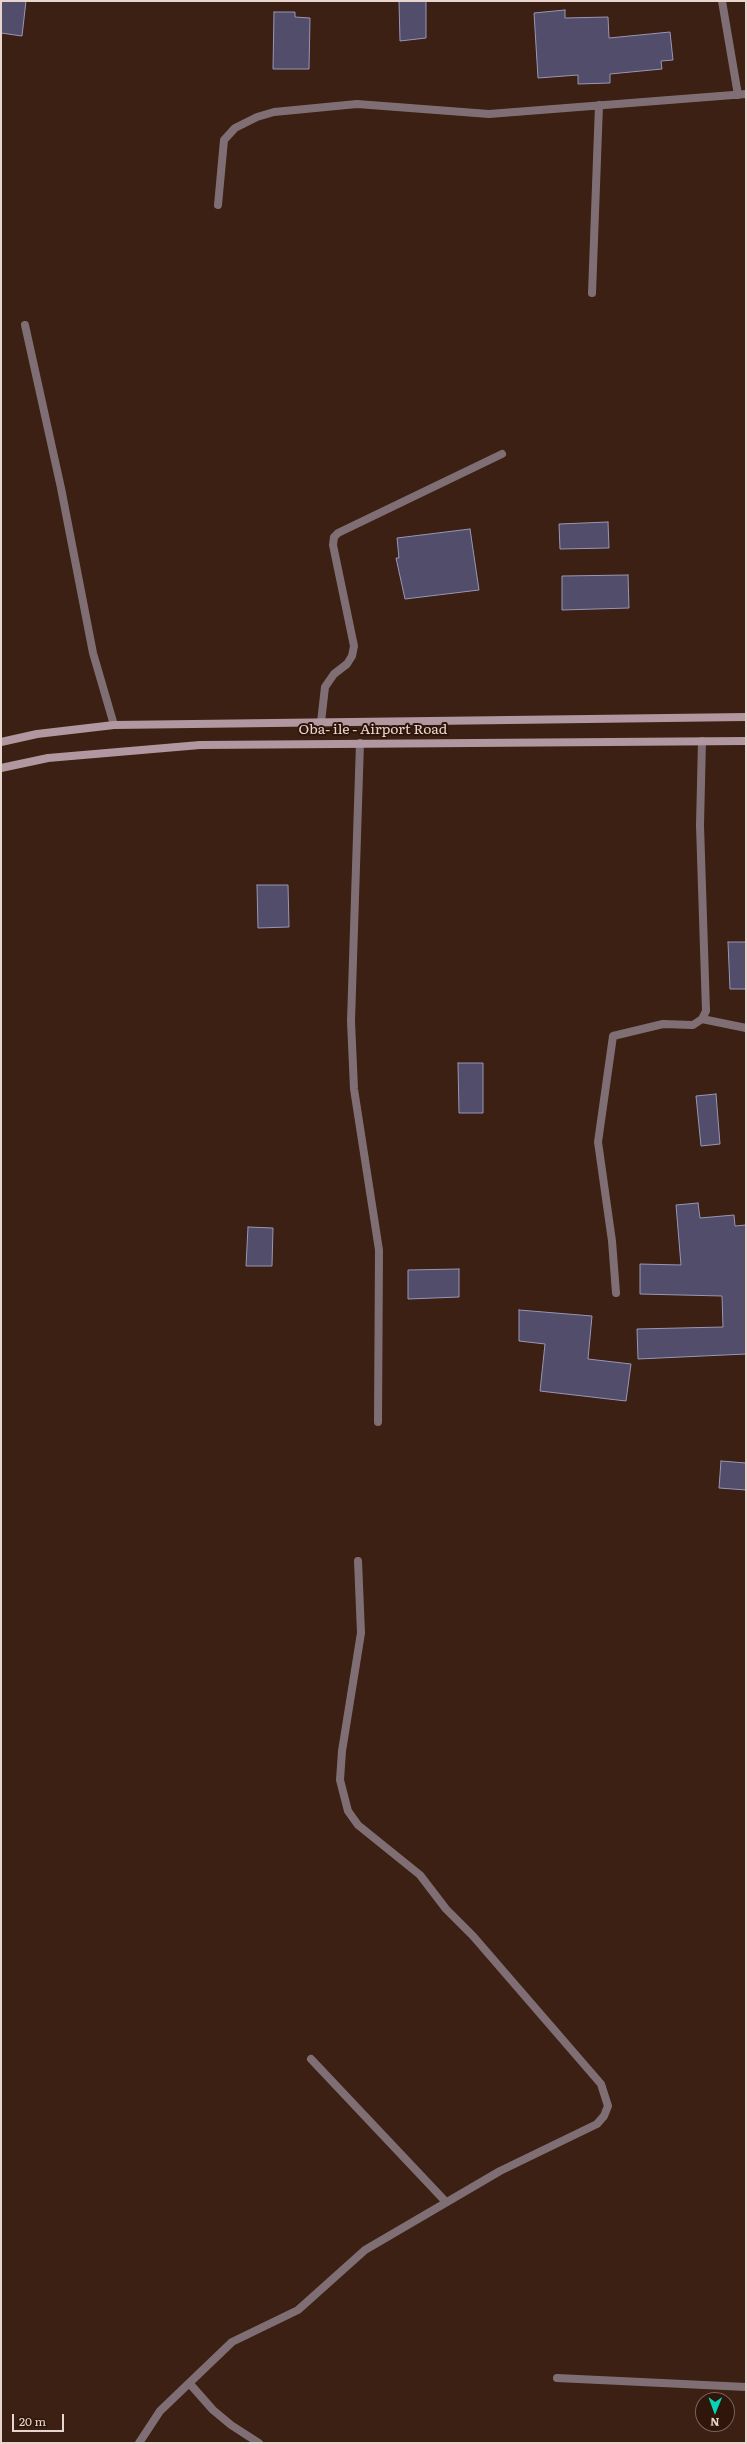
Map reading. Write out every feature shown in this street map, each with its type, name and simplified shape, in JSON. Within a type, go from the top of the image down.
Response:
[{"type":"main road","name":"Oba- ile - Airport Road","points":[[1,742],[37,734],[114,725],[746,717]]},
{"type":"main road","name":"Oba- ile - Airport Road","points":[[1,768],[48,758],[200,745],[746,741]]},
{"type":"street","points":[[218,206],[224,140],[235,128],[257,117],[274,112],[357,104],[489,114],[742,95],[722,1]]},
{"type":"street","points":[[592,293],[599,105]]},
{"type":"street","points":[[24,325],[61,488],[92,653],[114,725]]},
{"type":"street","points":[[321,722],[325,687],[334,674],[347,664],[352,656],[354,646],[333,545],[334,538],[338,533],[502,454]]},
{"type":"street","points":[[616,1294],[612,1241],[598,1142],[613,1036],[663,1024],[693,1025],[702,1019],[706,1011],[700,825],[702,741]]},
{"type":"street","points":[[360,743],[350,1021],[354,1089],[379,1250],[378,1422]]},
{"type":"street","points":[[702,1019],[746,1028]]},
{"type":"street","points":[[139,2443],[160,2411],[190,2384],[232,2342],[298,2310],[365,2250],[500,2171],[597,2124],[604,2116],[608,2106],[601,2084],[473,1936],[446,1909],[420,1875],[358,1826],[348,1811],[340,1780],[342,1751],[361,1633],[358,1561]]},
{"type":"street","points":[[311,2059],[446,2202]]},
{"type":"street","points":[[557,2378],[746,2387]]},
{"type":"street","points":[[190,2384],[212,2410],[231,2425],[259,2443]]},
{"type":"building","points":[[1,1],[26,1],[22,36],[1,33]]},
{"type":"building","points":[[399,1],[426,1],[426,38],[400,41]]},
{"type":"building","points":[[565,10],[565,18],[608,17],[609,38],[670,32],[673,60],[661,61],[662,69],[610,74],[610,83],[578,84],[578,75],[538,78],[534,13]]},
{"type":"building","points":[[274,12],[295,12],[295,17],[310,18],[309,69],[273,69]]},
{"type":"building","points":[[608,522],[609,548],[560,549],[559,524]]},
{"type":"building","points":[[470,529],[479,590],[405,599],[396,558],[399,558],[397,538]]},
{"type":"building","points":[[628,575],[629,608],[562,610],[562,576]]},
{"type":"building","points":[[257,885],[288,885],[289,927],[258,928]]},
{"type":"building","points":[[728,942],[746,942],[746,989],[730,989]]},
{"type":"building","points":[[458,1063],[483,1063],[483,1113],[459,1113]]},
{"type":"building","points":[[716,1094],[720,1144],[701,1146],[696,1096]]},
{"type":"building","points":[[698,1203],[700,1218],[734,1215],[735,1226],[746,1225],[746,1354],[638,1359],[637,1329],[723,1327],[722,1296],[640,1294],[640,1264],[681,1265],[676,1205]]},
{"type":"building","points":[[248,1227],[273,1228],[272,1266],[246,1266]]},
{"type":"building","points":[[459,1269],[459,1297],[408,1299],[408,1270]]},
{"type":"building","points":[[519,1310],[592,1316],[588,1359],[631,1364],[626,1401],[540,1391],[545,1344],[519,1341]]},
{"type":"building","points":[[721,1461],[746,1463],[746,1490],[719,1488]]}]
